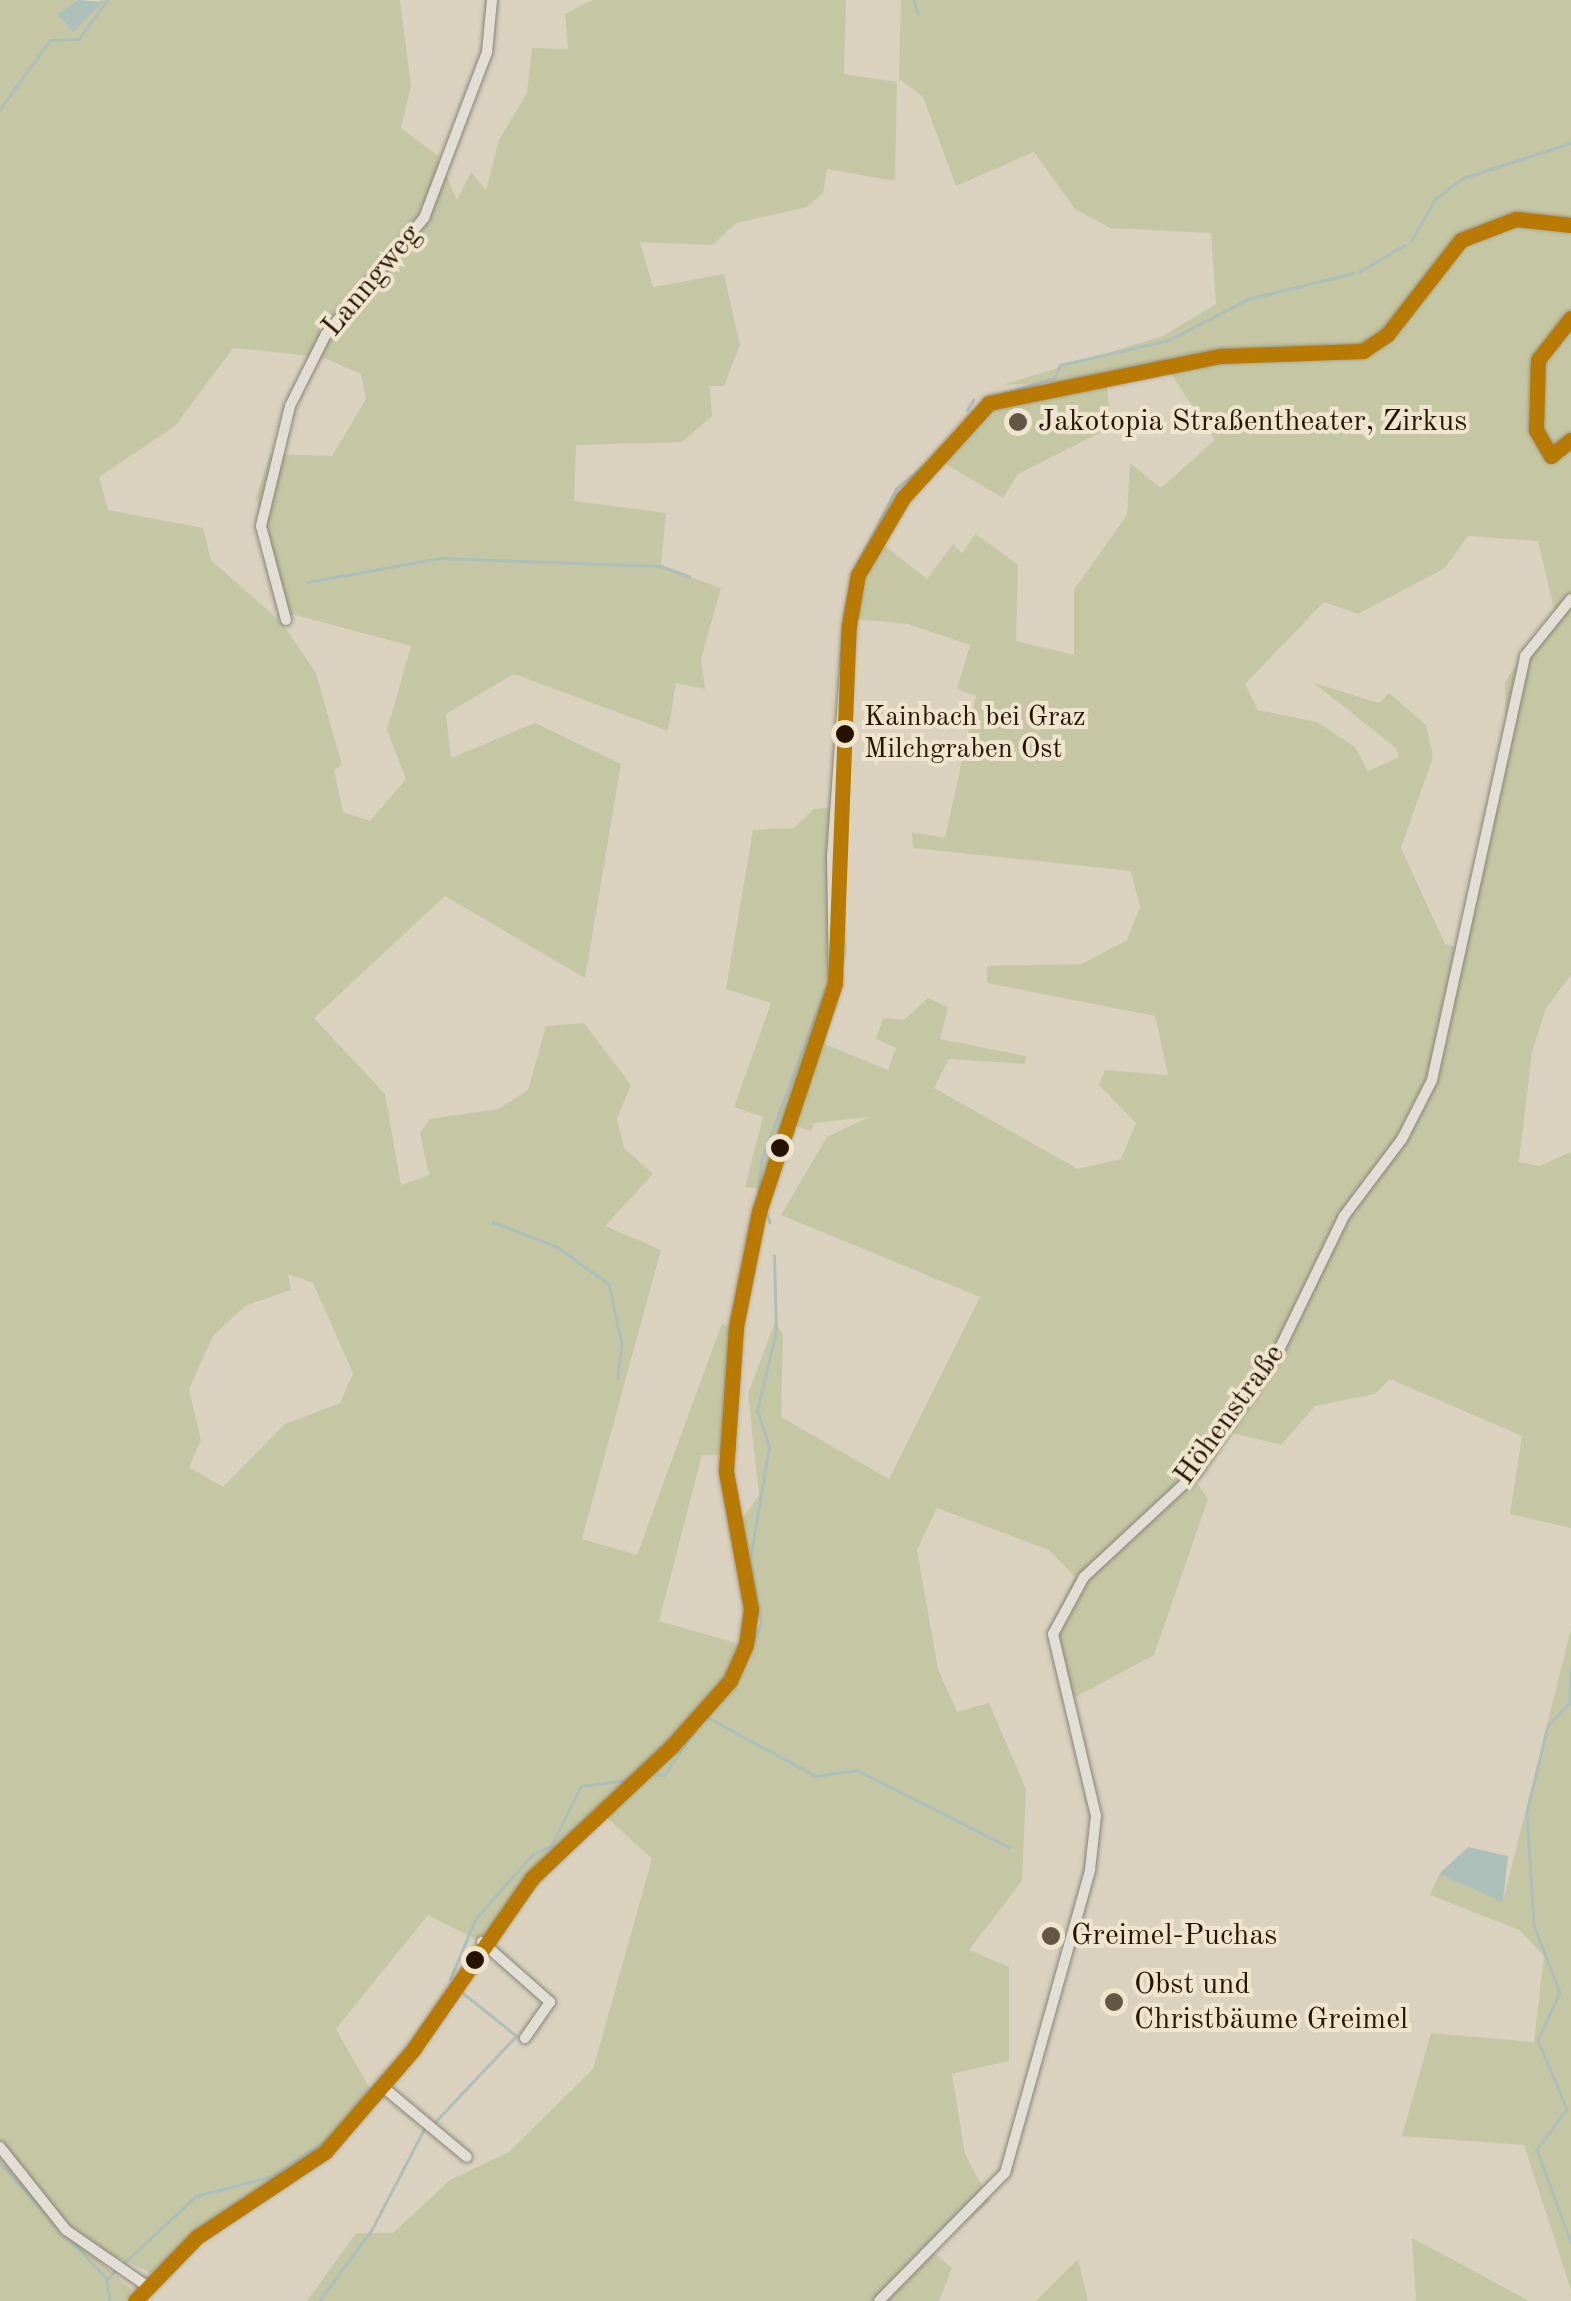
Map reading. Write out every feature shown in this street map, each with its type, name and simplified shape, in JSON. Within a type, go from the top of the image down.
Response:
[{"type":"main road","points":[[135,2301],[146,2286],[229,2213],[308,2170],[383,2087],[481,1942],[532,1878],[672,1746],[730,1680],[746,1645],[751,1610],[726,1471],[736,1327],[759,1212],[836,984],[833,856],[849,626],[879,534],[988,403],[1221,356],[1363,351],[1387,335],[1460,240],[1516,219],[1571,224]]},
{"type":"main road","points":[[1571,318],[1538,360],[1536,430],[1551,456],[1571,440]]},
{"type":"street","name":"Lanngweg","points":[[286,620],[261,526],[290,406],[326,334],[424,218],[487,52],[492,0]]},
{"type":"street","name":"Höhenstraße","points":[[879,2301],[1005,2174],[1090,1870],[1096,1816],[1054,1634],[1084,1577],[1196,1473],[1278,1354],[1344,1216],[1424,1095],[1525,656],[1571,599]]},
{"type":"street","points":[[481,1942],[550,2002],[525,2038]]},
{"type":"street","points":[[383,2087],[467,2157]]},
{"type":"street","points":[[0,2147],[66,2230],[146,2286]]},
{"type":"green space","points":[[0,0],[78,0],[57,14],[73,32],[101,0],[400,0],[411,86],[401,128],[437,155],[457,200],[471,172],[486,190],[499,140],[527,93],[532,48],[568,49],[565,14],[592,0],[846,0],[844,74],[897,82],[895,181],[827,169],[823,193],[807,207],[736,223],[713,245],[640,242],[653,287],[724,274],[740,345],[724,386],[710,386],[712,416],[682,442],[576,445],[574,501],[666,513],[661,566],[721,588],[701,659],[705,689],[676,683],[668,731],[514,674],[446,714],[451,758],[535,723],[621,764],[585,978],[445,896],[314,1018],[385,1094],[401,1185],[429,1175],[420,1133],[430,1119],[498,1109],[528,1090],[546,1026],[584,1023],[631,1085],[617,1119],[624,1148],[653,1174],[605,1226],[661,1250],[582,1539],[637,1555],[722,1323],[742,1339],[730,1455],[702,1455],[659,1621],[750,1647],[761,1623],[742,1519],[759,1495],[748,1394],[775,1322],[783,1335],[781,1417],[889,1479],[980,1297],[781,1215],[827,1137],[869,1117],[814,1123],[811,1131],[784,1122],[760,1189],[745,1187],[763,1117],[734,1107],[771,1003],[726,989],[753,830],[794,828],[814,809],[844,806],[847,954],[820,1042],[888,1070],[896,1048],[876,1039],[883,1018],[904,1020],[928,998],[948,1007],[940,1039],[1026,1056],[1025,1064],[949,1059],[934,1088],[1078,1169],[1121,1159],[1136,1123],[1099,1085],[1105,1070],[1168,1075],[1155,1016],[987,983],[987,966],[1082,964],[1127,940],[1140,907],[1131,871],[913,848],[912,832],[945,838],[976,696],[957,689],[970,645],[908,624],[855,619],[879,541],[927,579],[953,544],[962,553],[976,534],[1018,565],[1016,641],[1074,655],[1074,590],[1127,515],[1130,463],[1161,488],[1215,440],[1171,374],[1107,385],[1111,427],[1018,474],[1003,498],[932,456],[989,403],[1067,381],[1002,385],[1163,336],[1216,304],[1211,233],[1110,228],[1075,209],[1034,152],[956,186],[923,97],[899,79],[901,0],[1571,0],[1571,975],[1546,1008],[1532,1052],[1519,1162],[1539,1166],[1571,1152],[1571,1528],[1510,1514],[1522,1436],[1390,1379],[1375,1394],[1315,1406],[1281,1445],[1224,1431],[1190,1472],[1208,1499],[1154,1655],[1068,1701],[1048,1630],[1075,1577],[1049,1550],[937,1508],[917,1550],[938,1669],[957,1712],[989,1703],[1026,1789],[1022,1881],[969,1950],[1009,1967],[1009,2061],[952,2074],[965,2154],[990,2201],[932,2251],[952,2268],[939,2301],[307,2301],[356,2233],[393,2233],[450,2180],[509,2152],[593,2069],[652,1859],[604,1815],[485,1944],[428,1915],[336,2029],[378,2103],[330,2156],[230,2207],[151,2273],[68,2234],[132,2290],[125,2301],[0,2301]],"holes":[[[233,348],[322,357],[361,374],[366,399],[332,456],[270,454],[256,498],[288,613],[411,646],[387,730],[406,779],[370,821],[343,812],[334,770],[342,765],[316,673],[282,623],[211,560],[203,528],[108,510],[99,477],[175,426]],[[1468,536],[1538,541],[1554,609],[1505,682],[1506,760],[1465,950],[1445,944],[1401,848],[1433,757],[1426,725],[1389,693],[1379,703],[1314,683],[1396,748],[1399,757],[1368,771],[1355,747],[1317,722],[1258,710],[1245,684],[1324,602],[1358,614],[1445,568]],[[288,1274],[313,1283],[353,1373],[340,1403],[285,1424],[223,1487],[189,1467],[201,1440],[189,1389],[213,1336],[245,1306],[291,1290]]]},
{"type":"green space","points":[[1571,1629],[1571,2290],[1524,2145],[1402,2136],[1431,2033],[1534,2042],[1544,1956],[1519,1930],[1430,1895],[1439,1874],[1503,1901]]},
{"type":"green space","points":[[1412,2238],[1459,2263],[1529,2301],[1416,2301]]},
{"type":"green space","points":[[1078,2259],[1088,2301],[1036,2301]]},
{"type":"shaded area","points":[[78,0],[103,2],[73,32],[57,14]]},
{"type":"shaded area","points":[[1468,1847],[1508,1856],[1503,1902],[1439,1874]]},
{"type":"waterway","points":[[0,109],[50,40],[79,39],[107,0]]},
{"type":"waterway","points":[[914,0],[918,13]]},
{"type":"waterway","points":[[1411,241],[1435,199],[1463,178],[1571,143]]},
{"type":"waterway","points":[[1359,272],[1405,245]]},
{"type":"waterway","points":[[983,399],[1054,378],[1060,365],[1169,340],[1248,299],[1353,273]]},
{"type":"waterway","points":[[967,410],[973,400]]},
{"type":"waterway","points":[[858,562],[896,489],[926,463]]},
{"type":"waterway","points":[[308,582],[440,558],[661,566],[689,576]]},
{"type":"waterway","points":[[843,617],[851,579]]},
{"type":"waterway","points":[[840,666],[842,638]]},
{"type":"waterway","points":[[827,886],[832,789]]},
{"type":"waterway","points":[[758,1196],[761,1161],[829,978]]},
{"type":"waterway","points":[[766,1211],[770,1222]]},
{"type":"waterway","points":[[493,1222],[556,1246],[609,1284],[622,1344],[618,1379]]},
{"type":"waterway","points":[[752,1644],[761,1623],[750,1559],[769,1447],[757,1411],[776,1331],[774,1256]]},
{"type":"waterway","points":[[1571,1669],[1570,1703],[1548,1726],[1527,1813],[1534,1925],[1560,1993],[1538,2040],[1567,2109],[1537,2150],[1571,2242]]},
{"type":"waterway","points":[[707,1717],[816,1776],[857,1770],[1009,1847]]},
{"type":"waterway","points":[[653,1774],[664,1775],[696,1729]]},
{"type":"waterway","points":[[450,1979],[476,1918],[533,1854],[551,1846],[581,1786],[628,1780]]},
{"type":"waterway","points":[[435,2122],[516,2036],[461,1992]]},
{"type":"waterway","points":[[319,2301],[372,2229],[424,2129]]},
{"type":"waterway","points":[[124,2263],[196,2196],[272,2176],[329,2138]]},
{"type":"waterway","points":[[0,2163],[107,2279],[110,2301]]},
{"type":"waterway","points":[[107,2279],[115,2271]]},
{"type":"transit line","points":[[135,2301],[197,2237],[325,2152],[413,2050],[532,1878],[672,1746],[730,1681],[746,1645],[751,1609],[726,1471],[736,1327],[759,1212],[835,983],[849,626],[858,575],[903,498],[989,403],[1221,356],[1363,351],[1387,335],[1461,240],[1516,219],[1571,225]]},
{"type":"transit line","points":[[1571,318],[1538,360],[1536,430],[1551,456],[1571,440]]},
{"type":"place","name":"Jakotopia Straßentheater, Zirkus","points":[[1018,422]]},
{"type":"place","name":"Kainbach bei Graz Milchgraben Ost","points":[[845,734]]},
{"type":"place","name":"Greimel-Puchas","points":[[1051,1936]]},
{"type":"place","name":"Obst und Christbäume Greimel","points":[[1114,2002]]}]
